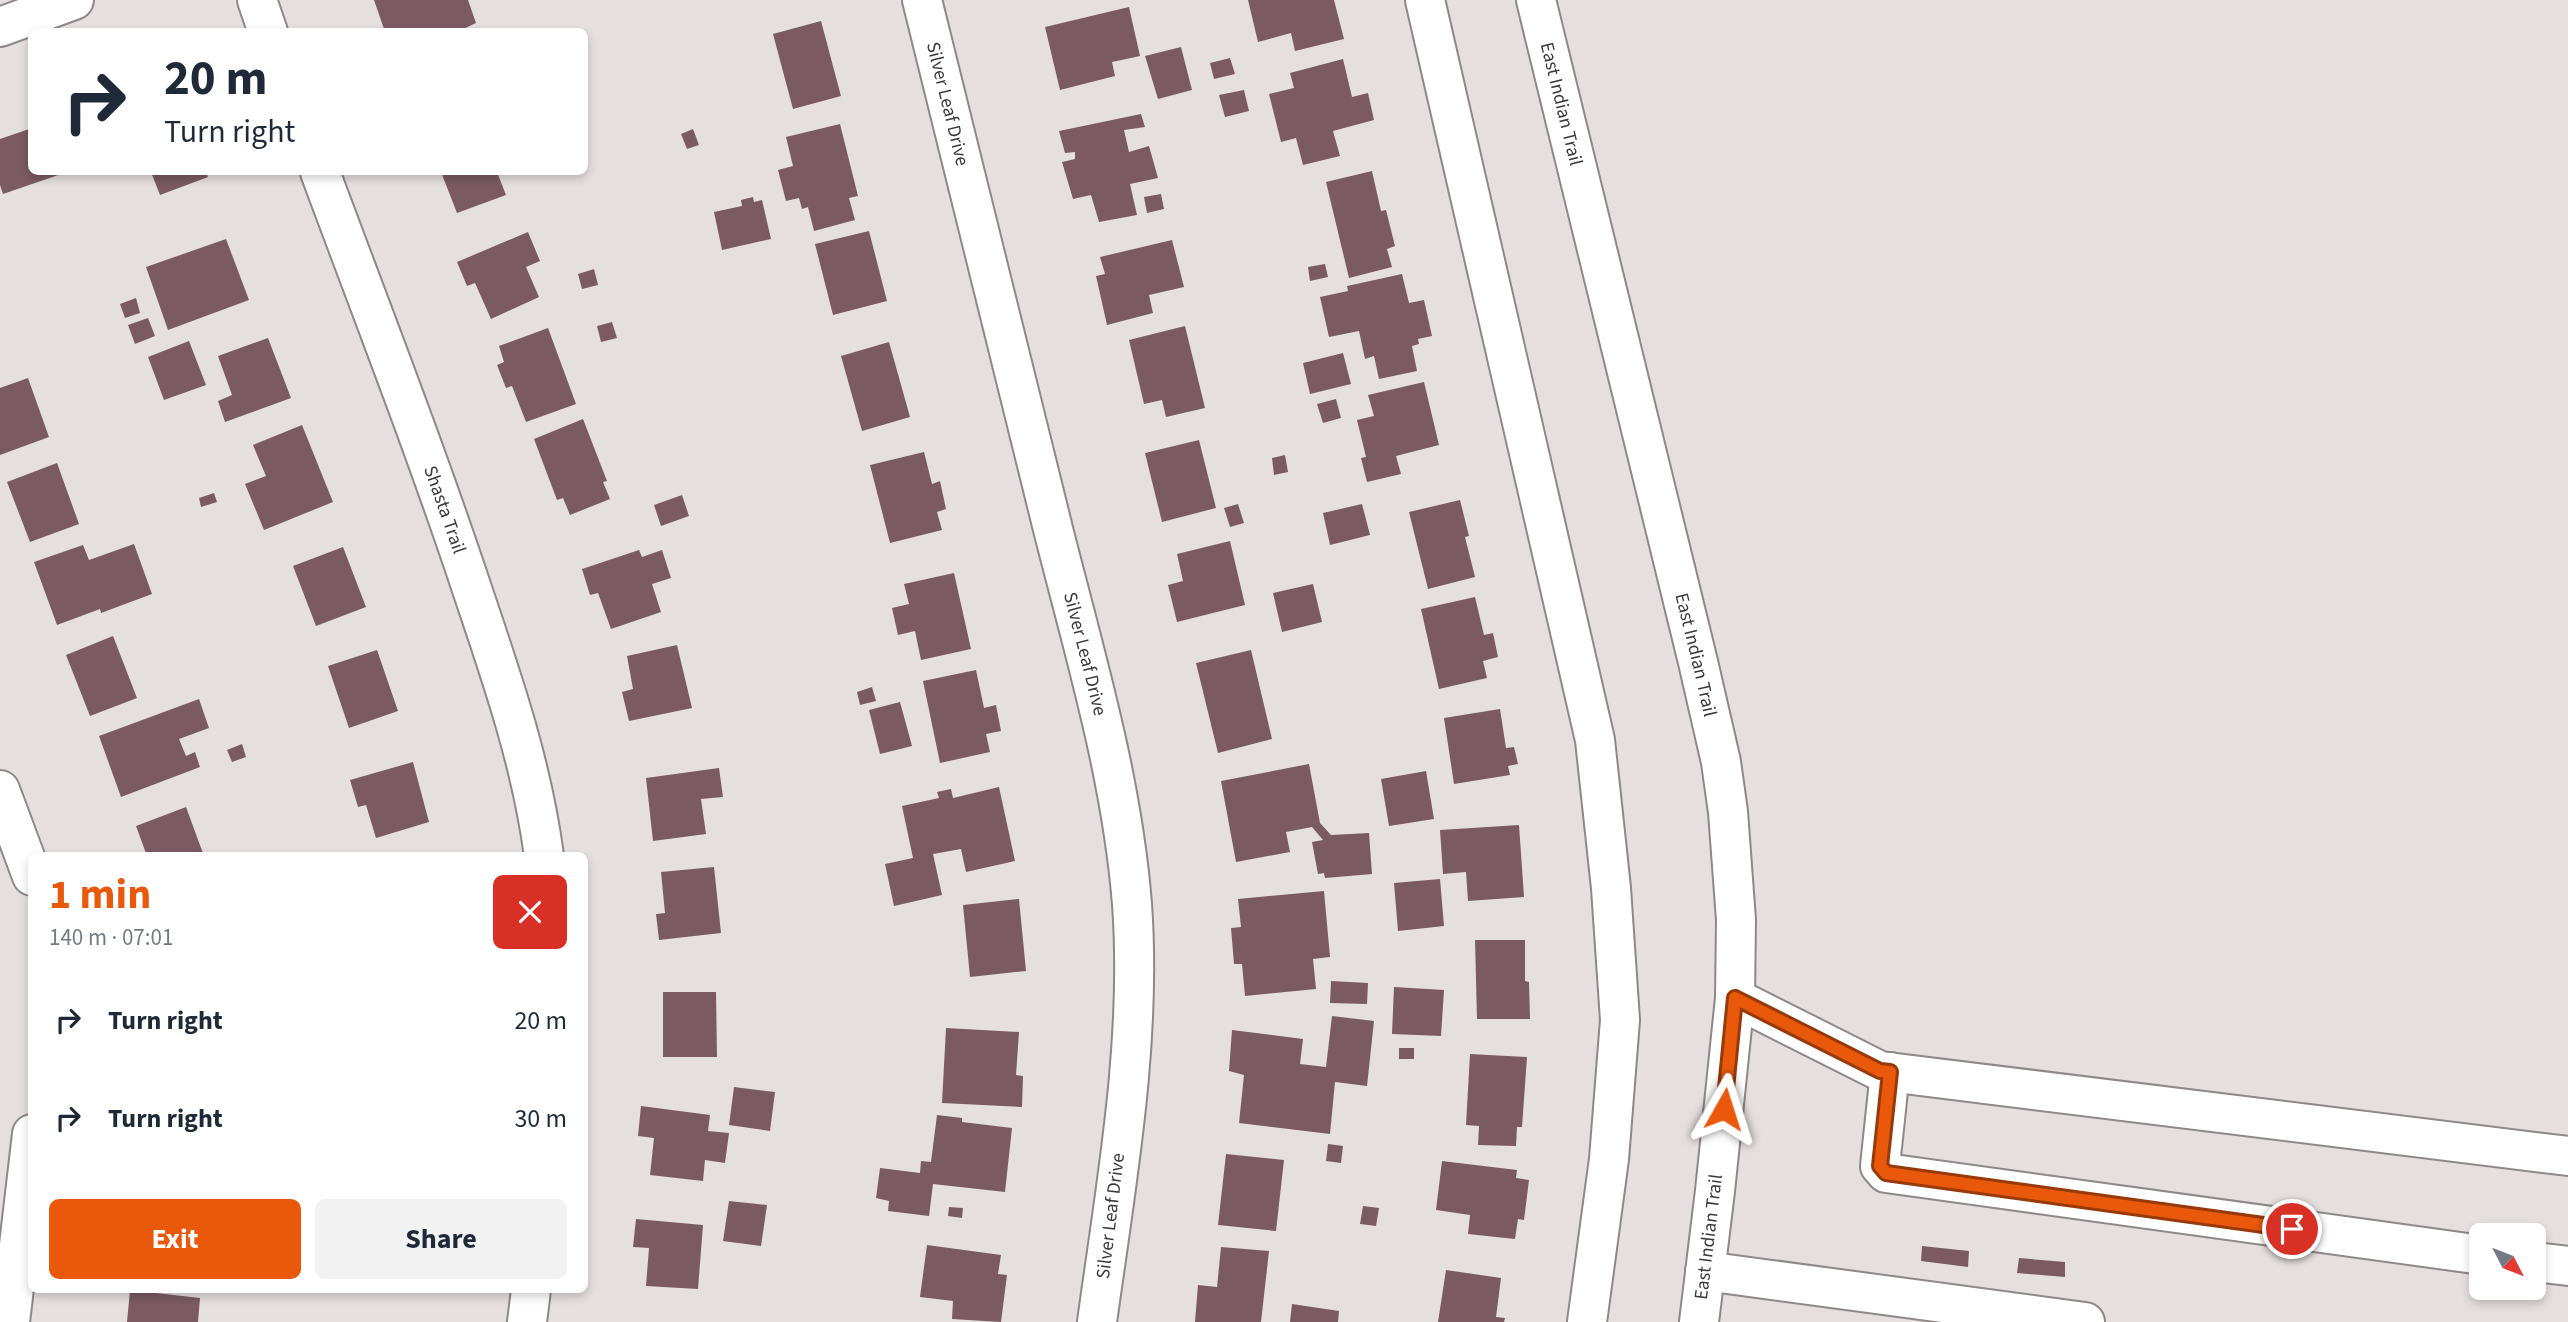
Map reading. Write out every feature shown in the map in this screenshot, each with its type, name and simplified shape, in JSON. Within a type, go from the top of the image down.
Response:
[{"type":"street","points":[[0,27],[74,0]]},
{"type":"street","points":[[257,0],[267,28]]},
{"type":"street","name":"Silver Leaf Drive","points":[[922,0],[1091,681],[1118,799],[1132,902],[1135,960],[1132,1033],[1118,1170],[1097,1322]]},
{"type":"street","points":[[1425,0],[1595,740],[1611,888],[1620,1020],[1609,1159],[1587,1322]]},
{"type":"street","name":"East Indian Trail","points":[[1536,0],[1721,762],[1728,812],[1736,920],[1735,998],[1699,1322]]},
{"type":"street","name":"Shasta Trail","points":[[321,175],[459,550],[514,714],[531,777],[543,852]]},
{"type":"street","points":[[0,790],[28,865]]},
{"type":"street","points":[[1735,998],[1880,1071],[2568,1156]]},
{"type":"street","points":[[1890,1072],[1880,1166],[1886,1173],[2469,1253]]},
{"type":"street","points":[[10,1322],[10,1239],[28,1153]]},
{"type":"street","points":[[2546,1263],[2568,1266]]},
{"type":"street","points":[[1705,1271],[2085,1322]]},
{"type":"street","points":[[527,1322],[531,1293]]},
{"type":"building","points":[[374,0],[468,0],[476,23],[465,28],[384,28]]},
{"type":"building","points":[[1248,0],[1334,0],[1344,39],[1295,51],[1291,33],[1258,42]]},
{"type":"building","points":[[1129,7],[1140,56],[1112,62],[1115,76],[1060,90],[1045,27]]},
{"type":"building","points":[[821,21],[841,96],[793,109],[773,34]]},
{"type":"building","points":[[1181,47],[1192,90],[1158,99],[1145,56]]},
{"type":"building","points":[[1230,58],[1235,74],[1214,79],[1210,63]]},
{"type":"building","points":[[1343,59],[1352,97],[1368,93],[1374,120],[1333,131],[1340,156],[1303,165],[1296,138],[1281,142],[1269,94],[1294,88],[1290,73]]},
{"type":"building","points":[[1244,90],[1249,111],[1225,117],[1219,95]]},
{"type":"building","points":[[1141,114],[1145,127],[1124,130],[1129,152],[1149,146],[1158,178],[1130,184],[1137,215],[1099,222],[1091,195],[1073,199],[1062,162],[1075,159],[1075,152],[1065,153],[1059,131]]},
{"type":"building","points":[[840,124],[858,196],[849,198],[855,220],[814,231],[808,207],[802,209],[799,198],[786,201],[778,170],[793,166],[786,137]]},
{"type":"building","points":[[28,129],[28,175],[58,175],[3,194],[0,185],[0,139]]},
{"type":"building","points":[[693,129],[699,145],[687,149],[681,134]]},
{"type":"building","points":[[1372,171],[1381,211],[1386,210],[1395,246],[1387,249],[1392,267],[1349,278],[1326,182]]},
{"type":"building","points":[[152,175],[208,177],[160,195]]},
{"type":"building","points":[[442,175],[498,175],[506,195],[457,213]]},
{"type":"building","points":[[1161,194],[1164,209],[1147,213],[1144,197]]},
{"type":"building","points":[[753,197],[754,202],[762,200],[771,239],[722,250],[714,212],[742,206],[741,200]]},
{"type":"building","points":[[869,231],[887,301],[833,315],[815,244]]},
{"type":"building","points":[[528,232],[540,261],[526,267],[539,297],[491,319],[475,283],[467,286],[457,262]]},
{"type":"building","points":[[226,239],[249,300],[168,330],[146,267]]},
{"type":"building","points":[[1172,240],[1184,287],[1149,295],[1153,313],[1107,325],[1096,276],[1105,274],[1100,257]]},
{"type":"building","points":[[1325,264],[1328,277],[1310,281],[1308,267]]},
{"type":"building","points":[[594,269],[598,285],[582,289],[578,274]]},
{"type":"building","points":[[1402,274],[1409,303],[1424,300],[1432,336],[1418,339],[1419,344],[1412,346],[1417,371],[1379,379],[1374,356],[1365,359],[1359,331],[1329,337],[1320,297],[1348,291],[1347,286]]},
{"type":"building","points":[[136,298],[140,313],[125,318],[120,304]]},
{"type":"building","points":[[148,318],[155,336],[135,344],[128,325]]},
{"type":"building","points":[[612,322],[617,338],[601,342],[597,326]]},
{"type":"building","points":[[1185,326],[1205,408],[1166,417],[1162,400],[1144,404],[1129,340]]},
{"type":"building","points":[[548,328],[576,404],[526,422],[512,386],[506,388],[497,365],[504,362],[499,346]]},
{"type":"building","points":[[268,338],[291,398],[225,422],[218,401],[232,395],[218,356]]},
{"type":"building","points":[[189,341],[206,385],[164,400],[148,357]]},
{"type":"building","points":[[889,342],[910,417],[862,431],[841,356]]},
{"type":"building","points":[[1343,353],[1351,384],[1310,394],[1303,363]]},
{"type":"building","points":[[28,378],[49,437],[0,455],[0,388]]},
{"type":"building","points":[[1424,382],[1439,445],[1396,456],[1401,474],[1367,482],[1361,458],[1366,457],[1357,420],[1374,416],[1368,395]]},
{"type":"building","points":[[1336,399],[1341,418],[1323,423],[1317,404]]},
{"type":"building","points":[[583,419],[607,481],[603,482],[610,499],[570,515],[563,498],[557,500],[534,439]]},
{"type":"building","points":[[302,425],[333,502],[264,530],[245,484],[266,476],[253,445]]},
{"type":"building","points":[[1199,440],[1216,508],[1162,522],[1145,453]]},
{"type":"building","points":[[924,452],[932,484],[940,481],[946,509],[937,512],[942,530],[890,543],[870,465]]},
{"type":"building","points":[[1285,455],[1288,472],[1274,475],[1272,458]]},
{"type":"building","points":[[57,463],[79,524],[30,542],[7,482]]},
{"type":"building","points":[[214,493],[217,502],[201,507],[199,498]]},
{"type":"building","points":[[682,495],[689,516],[661,526],[654,505]]},
{"type":"building","points":[[1460,500],[1469,536],[1465,537],[1475,577],[1428,589],[1409,512]]},
{"type":"building","points":[[1238,504],[1244,523],[1230,527],[1224,508]]},
{"type":"building","points":[[1362,504],[1370,535],[1330,545],[1323,513]]},
{"type":"building","points":[[1230,541],[1245,605],[1177,622],[1168,585],[1183,581],[1177,554]]},
{"type":"building","points":[[134,544],[152,594],[101,613],[100,609],[57,625],[34,562],[83,545],[89,560]]},
{"type":"building","points":[[343,547],[366,607],[316,626],[293,566]]},
{"type":"building","points":[[639,550],[642,557],[662,550],[671,578],[652,584],[661,612],[611,629],[598,593],[590,595],[582,569]]},
{"type":"building","points":[[954,573],[971,649],[921,660],[915,631],[898,635],[892,608],[909,604],[904,584]]},
{"type":"building","points":[[1313,584],[1322,622],[1282,632],[1273,593]]},
{"type":"building","points":[[1475,597],[1484,635],[1493,633],[1498,657],[1483,661],[1487,678],[1439,689],[1421,609]]},
{"type":"building","points":[[113,636],[137,698],[90,716],[66,655]]},
{"type":"building","points":[[677,645],[692,708],[629,721],[622,692],[633,689],[627,656]]},
{"type":"building","points":[[377,650],[398,711],[349,728],[328,666]]},
{"type":"building","points":[[1251,650],[1272,739],[1218,753],[1196,663]]},
{"type":"building","points":[[976,670],[984,708],[996,705],[1001,731],[986,734],[990,752],[940,763],[923,681]]},
{"type":"building","points":[[872,687],[876,701],[860,705],[857,692]]},
{"type":"building","points":[[199,699],[209,728],[179,739],[186,756],[195,752],[200,767],[121,797],[99,736]]},
{"type":"building","points":[[900,702],[912,746],[880,754],[869,710]]},
{"type":"building","points":[[1500,709],[1506,748],[1514,747],[1518,764],[1508,766],[1510,775],[1454,784],[1444,718]]},
{"type":"building","points":[[242,744],[246,757],[232,762],[227,750]]},
{"type":"building","points":[[413,762],[429,822],[376,838],[366,805],[358,807],[350,780]]},
{"type":"building","points":[[1309,764],[1320,823],[1331,835],[1369,833],[1372,874],[1325,878],[1324,873],[1318,874],[1312,842],[1323,840],[1312,827],[1286,832],[1290,852],[1236,862],[1221,781]]},
{"type":"building","points":[[719,768],[723,797],[701,799],[706,834],[653,841],[646,778]]},
{"type":"building","points":[[1426,771],[1434,819],[1389,826],[1381,779]]},
{"type":"building","points":[[999,787],[1015,861],[966,872],[961,849],[933,854],[942,895],[894,906],[885,864],[913,858],[902,806],[939,798],[937,792],[951,789],[953,798]]},
{"type":"building","points":[[186,807],[203,852],[146,852],[136,826]]},
{"type":"building","points":[[1519,825],[1524,897],[1468,901],[1466,872],[1443,874],[1440,830]]},
{"type":"building","points":[[714,867],[721,933],[659,940],[656,914],[665,913],[661,872]]},
{"type":"building","points":[[1440,879],[1444,926],[1398,931],[1394,883]]},
{"type":"building","points":[[1324,891],[1330,957],[1313,959],[1316,989],[1245,996],[1242,964],[1234,964],[1231,928],[1241,927],[1238,899]]},
{"type":"building","points":[[1019,899],[1026,971],[970,977],[963,905]]},
{"type":"building","points":[[1475,940],[1525,940],[1525,981],[1529,982],[1530,1019],[1477,1019]]},
{"type":"building","points":[[1331,981],[1368,983],[1367,1004],[1330,1003]]},
{"type":"building","points":[[1394,987],[1444,990],[1441,1036],[1392,1034]]},
{"type":"building","points":[[663,992],[716,992],[717,1057],[663,1057]]},
{"type":"building","points":[[1332,1016],[1374,1021],[1367,1086],[1335,1082],[1330,1134],[1239,1123],[1244,1075],[1229,1071],[1232,1030],[1303,1039],[1300,1064],[1326,1067]]},
{"type":"building","points":[[946,1028],[1019,1032],[1016,1075],[1023,1076],[1022,1107],[942,1103]]},
{"type":"building","points":[[1399,1048],[1414,1048],[1414,1059],[1399,1059]]},
{"type":"building","points":[[1470,1054],[1527,1057],[1522,1127],[1517,1127],[1516,1146],[1478,1145],[1479,1126],[1466,1125]]},
{"type":"building","points":[[734,1087],[775,1092],[770,1131],[729,1125]]},
{"type":"building","points":[[641,1106],[710,1115],[708,1131],[729,1133],[725,1163],[705,1160],[703,1181],[650,1175],[654,1138],[638,1136]]},
{"type":"building","points":[[937,1115],[962,1118],[962,1122],[1012,1128],[1005,1192],[933,1184],[929,1216],[888,1211],[889,1201],[876,1198],[880,1168],[920,1173],[921,1161],[931,1162]]},
{"type":"building","points":[[1328,1144],[1343,1146],[1341,1163],[1326,1161]]},
{"type":"building","points":[[1226,1154],[1284,1160],[1276,1231],[1218,1225]]},
{"type":"building","points":[[1442,1161],[1517,1170],[1516,1178],[1529,1180],[1524,1220],[1518,1219],[1515,1239],[1468,1234],[1470,1215],[1436,1210]]},
{"type":"building","points":[[729,1201],[767,1205],[761,1246],[723,1241]]},
{"type":"building","points":[[1363,1206],[1379,1208],[1376,1226],[1360,1224]]},
{"type":"building","points":[[949,1207],[963,1208],[962,1218],[948,1216]]},
{"type":"building","points":[[636,1219],[703,1225],[698,1289],[646,1286],[649,1248],[633,1247]]},
{"type":"building","points":[[927,1245],[1001,1255],[998,1274],[1007,1275],[1001,1322],[952,1319],[953,1301],[920,1297]]},
{"type":"building","points":[[1922,1246],[1969,1251],[1968,1267],[1921,1261]]},
{"type":"building","points":[[1221,1247],[1269,1251],[1261,1322],[1195,1322],[1198,1285],[1217,1287]]},
{"type":"building","points":[[2019,1258],[2065,1262],[2065,1277],[2017,1273]]},
{"type":"building","points":[[1446,1270],[1501,1278],[1496,1317],[1505,1318],[1504,1322],[1438,1322]]},
{"type":"building","points":[[130,1293],[200,1298],[198,1322],[127,1322]]},
{"type":"building","points":[[1292,1304],[1339,1311],[1338,1322],[1290,1322]]},
{"type":"route","points":[[1724,1109],[1735,998],[1880,1071],[1890,1072],[1880,1166],[1886,1173],[2292,1229]]}]
